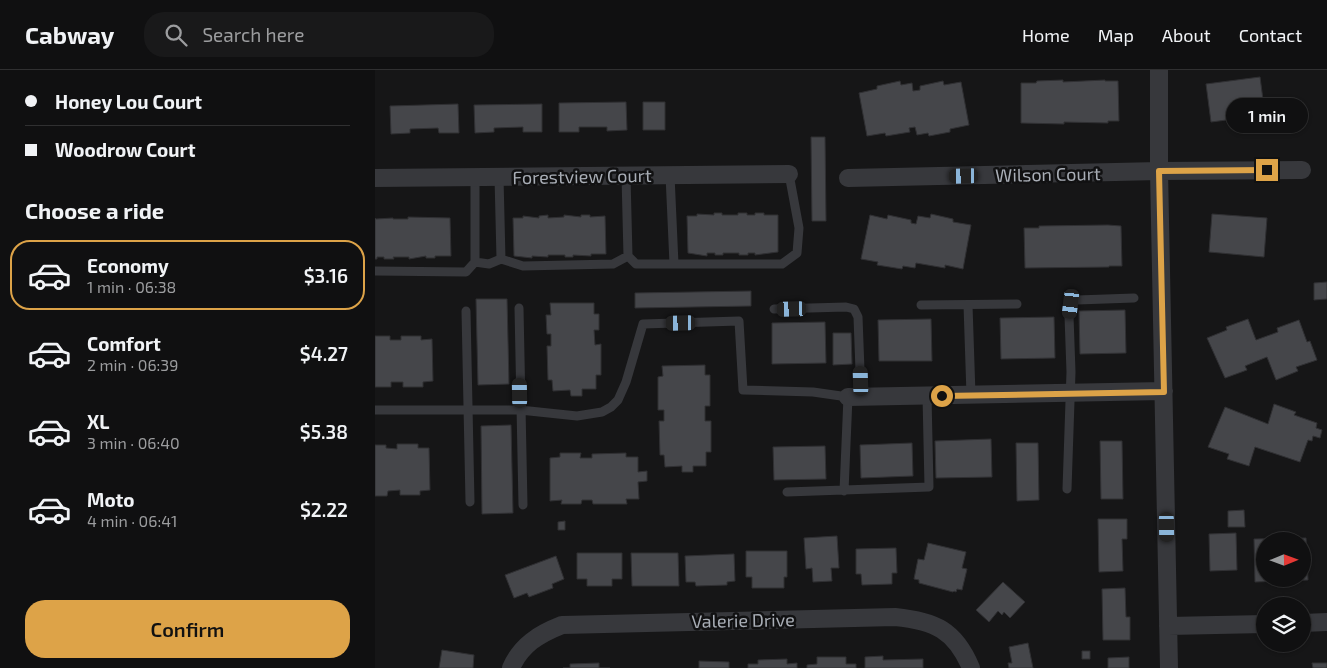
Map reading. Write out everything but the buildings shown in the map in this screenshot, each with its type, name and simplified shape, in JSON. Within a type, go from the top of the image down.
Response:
[{"type":"street","points":[[1159,70],[1159,171],[1169,668]]},
{"type":"street","name":"Wilson Court","points":[[847,178],[1159,171],[1302,170]]},
{"type":"street","name":"Forestview Court","points":[[375,178],[789,174]]},
{"type":"street","points":[[854,397],[1164,392]]},
{"type":"street","name":"Valerie Drive","points":[[511,668],[527,644],[539,635],[562,625],[895,617],[927,622],[941,629],[955,639],[964,651],[971,668]]},
{"type":"street","points":[[1311,623],[1327,622]]},
{"type":"street","points":[[1169,626],[1256,624]]},
{"type":"lane","points":[[626,176],[627,256],[636,264],[783,264],[797,253],[799,228],[789,174]]},
{"type":"lane","points":[[670,175],[674,264]]},
{"type":"lane","points":[[375,271],[466,272],[475,262],[475,177]]},
{"type":"lane","points":[[499,177],[501,259]]},
{"type":"lane","points":[[475,262],[489,264],[501,259],[523,266],[613,264],[627,256]]},
{"type":"lane","points":[[1067,489],[1071,394],[1069,316],[1071,304],[1077,300],[1134,298]]},
{"type":"lane","points":[[921,305],[1017,304]]},
{"type":"lane","points":[[967,305],[971,395]]},
{"type":"lane","points":[[774,309],[846,307],[854,310],[858,317],[854,397],[844,490]]},
{"type":"lane","points":[[519,308],[523,506]]},
{"type":"lane","points":[[466,310],[470,502]]},
{"type":"lane","points":[[375,410],[520,410],[577,416],[591,414],[611,407],[618,400],[626,382],[643,324],[739,321],[743,390],[813,392],[854,397]]},
{"type":"lane","points":[[787,492],[929,487],[927,396]]},
{"type":"route","points":[[942,396],[1164,392],[1159,171],[1267,170]]}]
